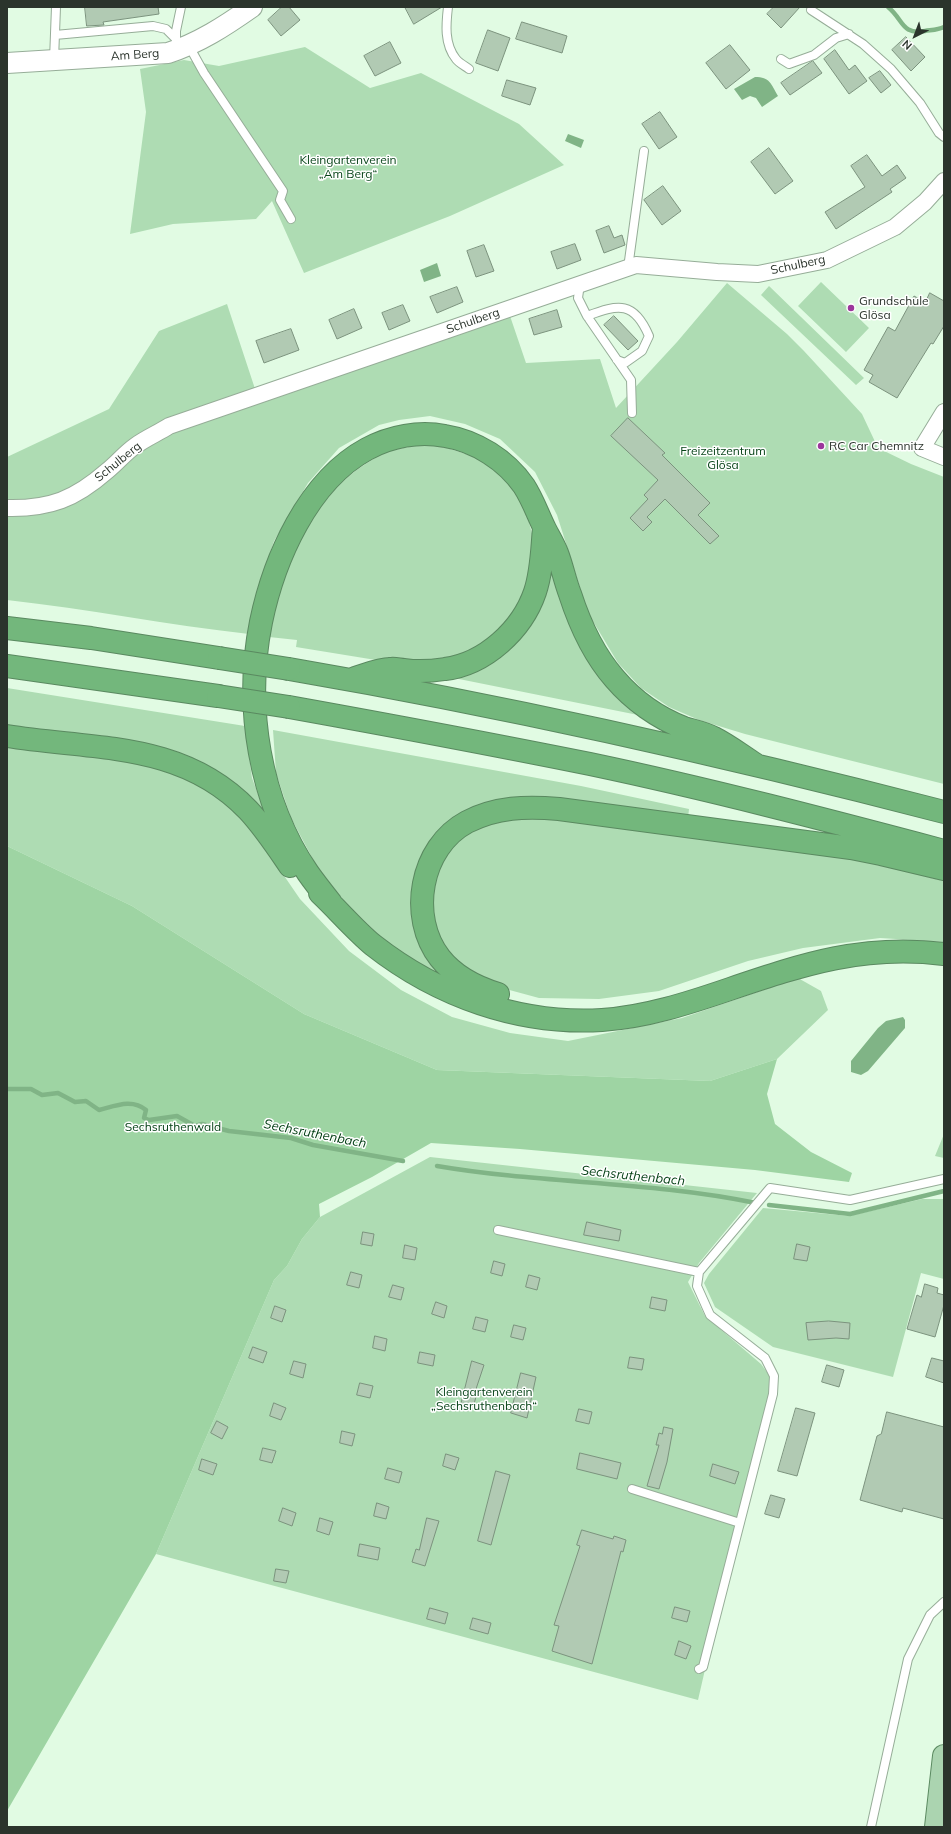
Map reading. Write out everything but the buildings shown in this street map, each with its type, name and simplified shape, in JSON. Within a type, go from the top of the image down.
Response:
[{"type":"highway","points":[[331,903],[307,872],[282,824],[264,772],[255,717],[255,662],[264,609],[281,558],[296,524],[340,468],[360,452],[396,437],[425,434],[457,438],[471,443],[492,454],[505,465],[525,487],[535,506],[544,528],[557,551],[570,595],[584,632],[597,654],[616,680],[656,714],[684,727],[713,737],[755,764]]},
{"type":"highway","points":[[349,679],[390,668],[419,671],[447,669],[466,664],[496,646],[513,630],[526,612],[535,592],[540,572],[544,528]]},
{"type":"highway","points":[[7,628],[91,638],[349,679],[552,719],[755,764],[944,812]]},
{"type":"highway","points":[[7,666],[218,696],[423,731],[592,765],[836,822],[944,851]]},
{"type":"highway","points":[[7,736],[140,753],[179,763],[199,772],[218,784],[248,810],[262,826],[290,866],[331,903],[372,944],[419,976],[456,995],[530,1016],[558,1020],[604,1020],[652,1012],[700,1000],[800,966],[850,955],[896,950],[944,954]]},
{"type":"highway","points":[[558,1020],[527,1002],[479,988],[462,979],[439,957],[431,943],[424,922],[422,901],[423,884],[430,862],[447,837],[465,823],[485,814],[500,809],[559,809],[851,848],[944,869]]},
{"type":"main road","points":[[936,1827],[944,1756]]},
{"type":"street","name":"Am Berg","points":[[7,63],[168,53],[180,45],[215,32],[252,7]]},
{"type":"street","name":"Schulberg","points":[[7,508],[26,509],[52,504],[75,495],[107,471],[134,446],[169,426],[636,265],[758,274],[827,260],[895,227],[925,202],[944,181]]},
{"type":"street","points":[[944,412],[922,448],[944,458]]},
{"type":"lane","points":[[54,60],[56,7]]},
{"type":"lane","points":[[180,45],[181,7]]},
{"type":"lane","points":[[448,7],[445,26],[448,45],[456,59],[469,68]]},
{"type":"lane","points":[[811,10],[849,34],[891,69],[920,103],[939,133],[944,137]]},
{"type":"lane","points":[[56,35],[153,26],[166,29],[204,73],[283,190],[280,200],[291,219]]},
{"type":"lane","points":[[781,59],[789,64],[814,55],[836,38],[849,34]]},
{"type":"lane","points":[[628,268],[644,151]]},
{"type":"lane","points":[[580,284],[578,298],[587,316],[632,380],[632,413]]},
{"type":"lane","points":[[587,316],[614,307],[629,309],[642,321],[649,336],[642,351],[625,362],[617,360]]},
{"type":"lane","points":[[699,1669],[703,1667],[740,1523],[772,1394],[774,1376],[765,1358],[710,1315],[697,1286],[699,1272],[770,1188],[850,1200],[944,1179]]},
{"type":"lane","points":[[498,1230],[699,1272]]},
{"type":"lane","points":[[632,1489],[740,1523]]},
{"type":"lane","points":[[871,1827],[908,1659],[930,1615],[944,1602]]},
{"type":"green space","name":"Kleingartenverein „Am Berg“","points":[[305,47],[370,88],[421,73],[519,124],[564,165],[450,216],[304,273],[272,201],[256,219],[173,224],[130,234],[146,112],[140,69],[184,60],[219,66]]},
{"type":"green space","points":[[821,282],[869,328],[846,352],[798,306]]},
{"type":"green space","name":"Freizeitzentrum Glösa","points":[[727,283],[787,334],[862,414],[878,448],[911,464],[944,477],[944,784],[745,734],[699,720],[669,707],[641,688],[618,663],[588,613],[557,515],[535,472],[500,439],[465,424],[430,416],[399,420],[379,425],[339,448],[308,483],[274,541],[256,596],[249,634],[7,600],[7,457],[109,409],[159,331],[227,304],[259,401],[510,316],[526,363],[600,359],[616,408],[677,342]]},
{"type":"green space","points":[[769,286],[864,378],[856,385],[761,295]]},
{"type":"green space","points":[[415,446],[441,446],[472,456],[499,473],[514,491],[526,511],[534,541],[531,577],[508,625],[459,659],[423,663],[382,661],[296,647],[297,640],[269,637],[274,613],[290,564],[314,517],[329,496],[347,478],[380,454]]},
{"type":"green space","points":[[551,553],[643,716],[449,677],[499,654]]},
{"type":"green space","points":[[7,688],[245,726],[252,778],[270,826],[237,790],[7,729]]},
{"type":"green space","points":[[273,730],[581,786],[689,809],[688,818],[511,801],[420,865],[443,977],[409,958],[380,936],[345,902],[316,865],[291,818],[276,773]]},
{"type":"green space","points":[[7,746],[110,759],[163,768],[209,789],[252,829],[300,899],[349,951],[401,990],[452,1017],[510,1033],[568,1041],[682,1018],[798,978],[821,991],[828,1010],[777,1059],[710,1081],[437,1070],[304,1014],[132,906],[7,846]]},
{"type":"green space","points":[[532,814],[851,858],[944,881],[944,942],[880,938],[803,948],[748,961],[659,991],[599,999],[539,998],[491,985],[460,966],[438,941],[429,912],[433,878],[443,854],[467,829]]},
{"type":"green space","name":"Sechsruthenwald","points":[[7,846],[132,906],[304,1014],[437,1070],[710,1081],[777,1059],[767,1094],[775,1124],[811,1152],[852,1173],[849,1182],[755,1170],[520,1149],[431,1143],[372,1177],[319,1204],[320,1217],[302,1239],[287,1266],[274,1280],[156,1554],[7,1811]]},
{"type":"green space","points":[[944,1134],[944,1158],[935,1156]]},
{"type":"green space","name":"Kleingartenverein „Sechsruthenbach“","points":[[430,1157],[757,1193],[699,1263],[688,1282],[705,1316],[761,1364],[772,1379],[698,1700],[156,1554],[274,1280],[287,1266],[302,1239],[320,1217]]},
{"type":"green space","points":[[922,1199],[944,1199],[944,1279],[921,1273],[893,1377],[773,1347],[715,1307],[704,1283],[709,1274],[763,1208],[849,1216]]},
{"type":"shaded area","points":[[755,77],[764,78],[770,82],[778,96],[762,107],[756,98],[750,96],[742,100],[734,89]]},
{"type":"shaded area","points":[[568,134],[584,140],[581,148],[565,141]]},
{"type":"shaded area","points":[[437,263],[441,276],[424,282],[420,270]]},
{"type":"shaded area","points":[[903,1017],[905,1020],[905,1028],[868,1071],[861,1075],[851,1072],[851,1061],[878,1028],[886,1021]]},
{"type":"waterway","points":[[888,7],[907,29],[911,31],[917,32],[944,27]]},
{"type":"waterway","name":"Sechsruthenbach","points":[[7,1089],[31,1089],[42,1095],[58,1093],[75,1102],[86,1101],[99,1110],[117,1105],[135,1104],[146,1110],[144,1118],[149,1120],[177,1116],[195,1126],[202,1124],[229,1131],[291,1138],[313,1145],[403,1161]]},
{"type":"waterway","name":"Sechsruthenbach","points":[[437,1166],[516,1176],[676,1190],[756,1203]]},
{"type":"waterway","name":"Sechsruthenbach","points":[[769,1205],[850,1214],[944,1191]]},
{"type":"place","name":"Grundschule Glösa","points":[[851,308]]},
{"type":"place","name":"RC Car Chemnitz","points":[[821,446]]}]
